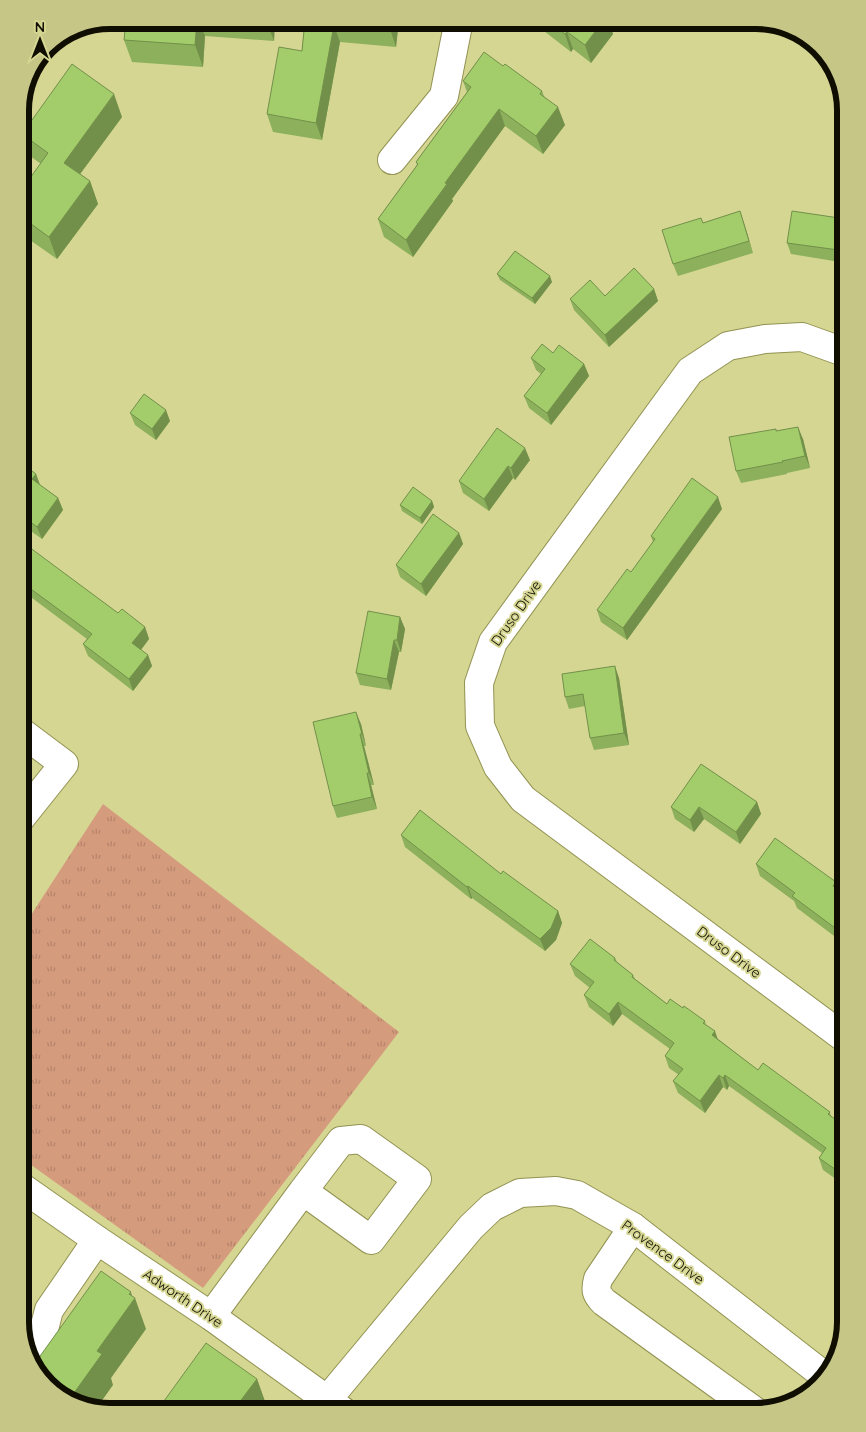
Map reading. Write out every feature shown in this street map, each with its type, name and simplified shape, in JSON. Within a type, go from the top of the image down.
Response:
[{"type":"street","points":[[392,160],[444,96],[457,29]]},
{"type":"street","name":"Druso Drive","points":[[837,350],[802,337],[765,339],[728,346],[690,371],[493,642],[479,683],[480,726],[498,767],[523,799],[837,1032]]},
{"type":"street","points":[[29,738],[64,764],[29,808]]},
{"type":"street","points":[[211,1316],[303,1190]]},
{"type":"street","name":"Provence Drive","points":[[335,1403],[471,1227],[492,1207],[520,1193],[556,1190],[577,1195],[633,1227],[815,1378]]},
{"type":"street","name":"Adworth Drive","points":[[29,1192],[211,1316],[327,1403]]},
{"type":"street","points":[[633,1227],[598,1279],[597,1294],[604,1302],[744,1403]]},
{"type":"street","points":[[37,1357],[49,1310],[97,1240]]},
{"type":"green space","points":[[103,804],[399,1032],[203,1288],[29,1163],[29,918]]},
{"type":"building","points":[[125,29],[196,29],[195,45],[124,40]]},
{"type":"building","points":[[304,29],[333,29],[316,123],[267,114],[279,47],[302,51]]},
{"type":"building","points":[[558,29],[597,29],[585,45],[567,32],[565,34]]},
{"type":"building","points":[[484,52],[503,66],[505,64],[542,91],[540,94],[558,107],[536,136],[499,109],[406,240],[378,219],[418,164],[416,162],[471,87],[463,81]]},
{"type":"building","points":[[72,64],[114,94],[64,163],[90,181],[49,237],[29,223],[29,179],[48,153],[29,139],[29,124]]},
{"type":"building","points":[[740,211],[749,241],[673,264],[662,230],[701,218],[703,223]]},
{"type":"building","points":[[792,211],[837,218],[837,250],[787,243]]},
{"type":"building","points":[[515,251],[550,276],[532,298],[497,274]]},
{"type":"building","points":[[634,268],[654,289],[605,335],[570,299],[590,280],[605,296]]},
{"type":"building","points":[[542,344],[553,353],[559,345],[584,364],[547,413],[524,396],[545,369],[531,358]]},
{"type":"building","points":[[144,394],[166,410],[152,429],[130,413]]},
{"type":"building","points":[[798,427],[805,456],[736,471],[729,437]]},
{"type":"building","points":[[497,428],[525,448],[511,468],[508,466],[484,499],[459,481]]},
{"type":"building","points":[[29,469],[36,474],[32,479],[58,498],[37,527],[29,521]]},
{"type":"building","points":[[692,478],[718,497],[623,628],[597,610],[627,569],[631,572],[655,539],[651,536]]},
{"type":"building","points":[[413,487],[432,501],[420,518],[400,505]]},
{"type":"building","points":[[433,514],[459,533],[421,584],[396,565]]},
{"type":"building","points":[[29,547],[118,613],[122,609],[145,627],[132,643],[148,655],[129,679],[83,644],[92,634],[29,588]]},
{"type":"building","points":[[368,611],[400,617],[397,640],[394,640],[387,679],[356,673]]},
{"type":"building","points":[[615,666],[624,733],[590,738],[583,694],[565,697],[562,674]]},
{"type":"building","points":[[356,712],[362,734],[360,734],[369,773],[367,773],[372,797],[333,806],[313,722]]},
{"type":"building","points":[[701,764],[757,802],[736,832],[699,807],[690,820],[671,807]]},
{"type":"building","points":[[420,810],[501,874],[503,871],[558,911],[551,928],[540,939],[467,887],[401,835]]},
{"type":"building","points":[[775,838],[836,882],[833,886],[837,889],[837,929],[792,896],[795,893],[756,864]]},
{"type":"building","points":[[590,939],[615,958],[614,960],[633,975],[632,977],[667,1004],[670,999],[683,1008],[684,1006],[705,1021],[703,1023],[715,1031],[712,1035],[758,1070],[763,1063],[830,1112],[828,1114],[837,1120],[837,1171],[819,1158],[826,1148],[725,1075],[723,1078],[719,1075],[700,1101],[673,1081],[683,1069],[665,1056],[674,1043],[618,1002],[609,1014],[584,995],[594,982],[570,964]]},
{"type":"building","points":[[101,1271],[131,1292],[129,1294],[135,1298],[97,1351],[102,1354],[73,1394],[56,1383],[38,1359]]},
{"type":"building","points":[[206,1343],[257,1379],[239,1403],[167,1403],[164,1401]]}]
